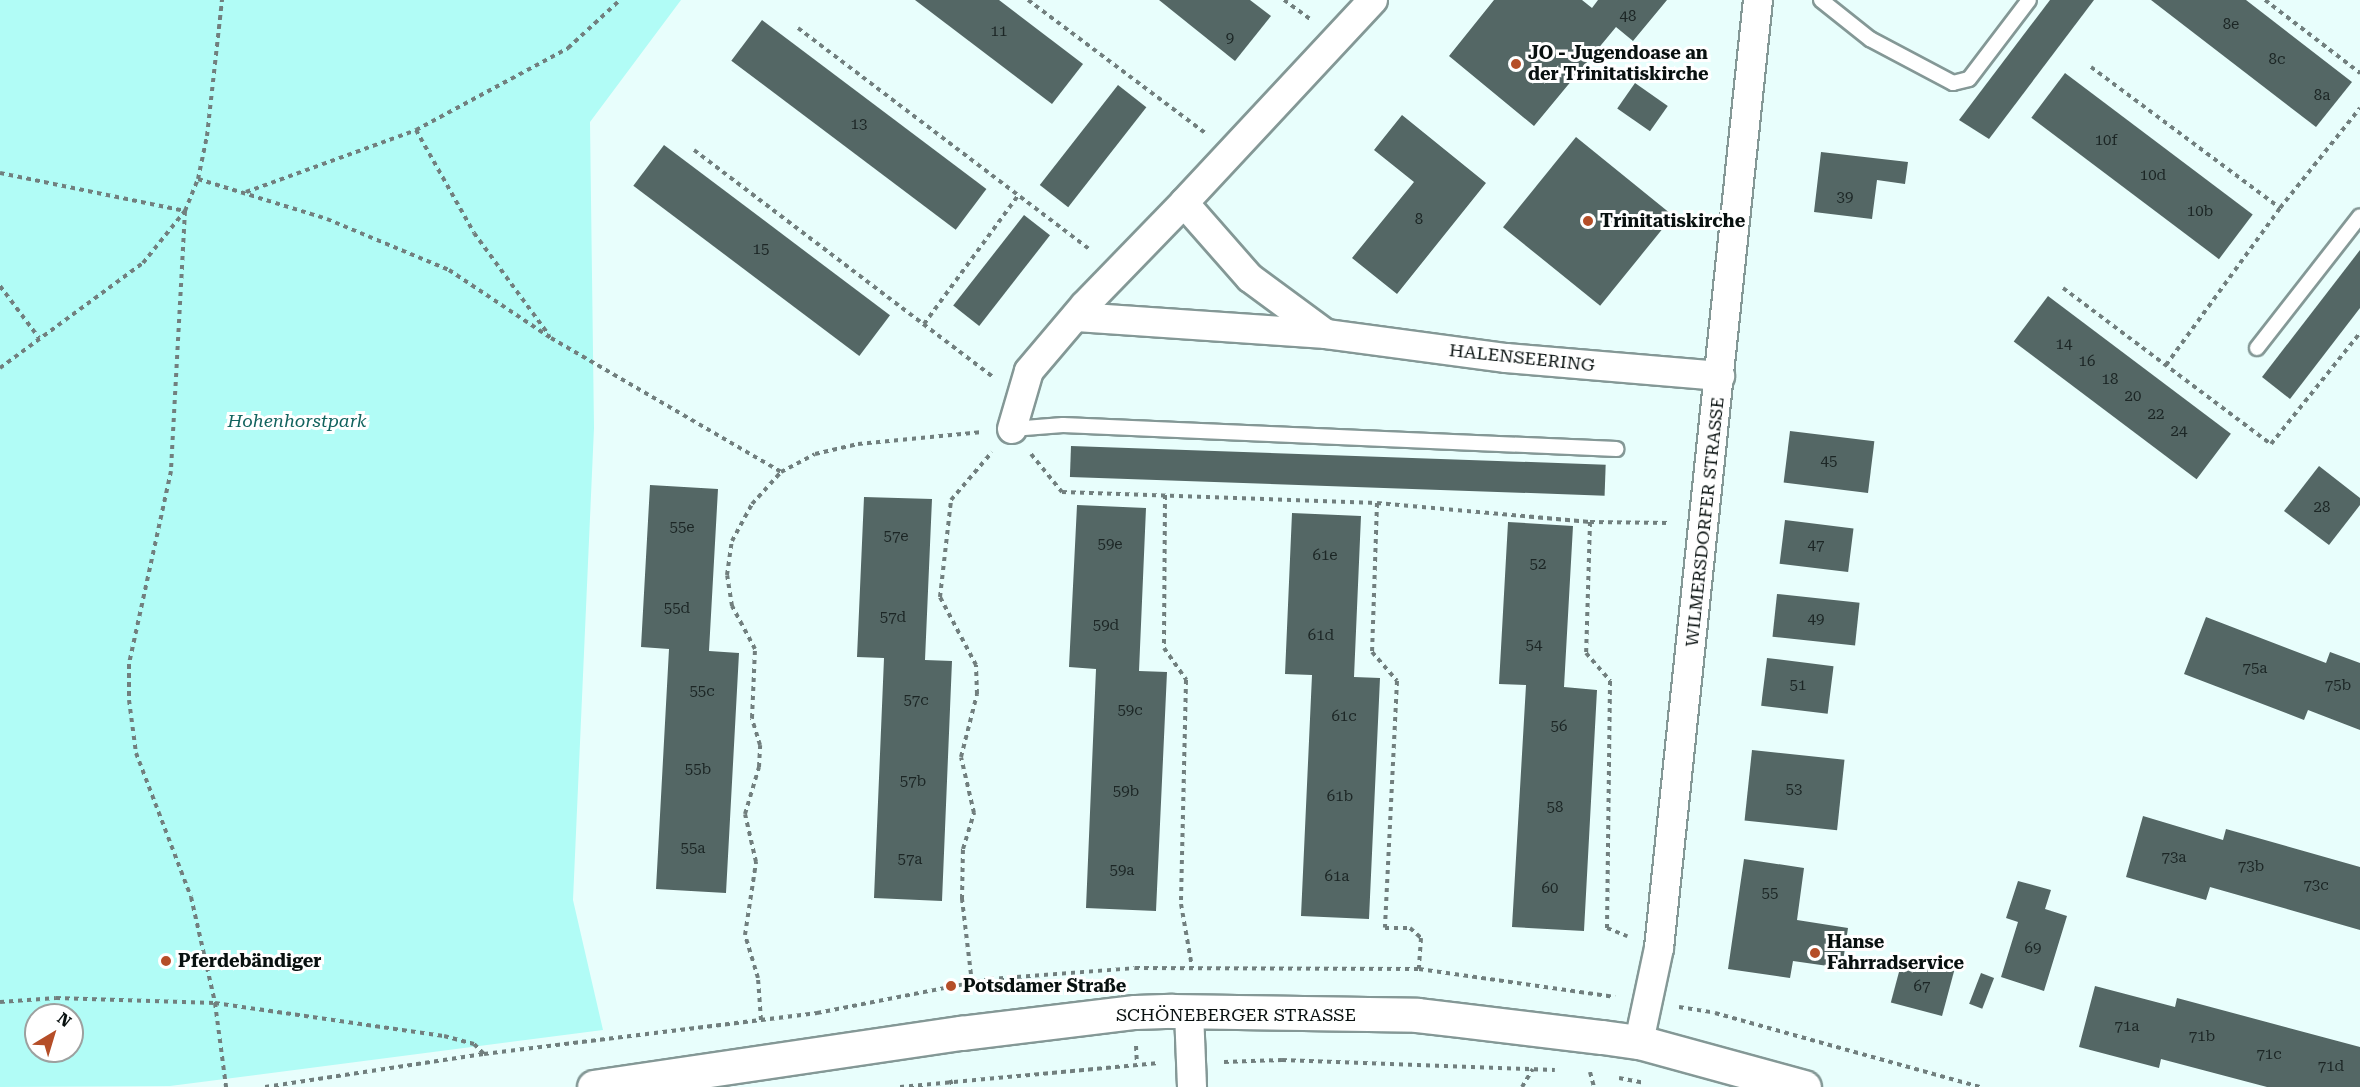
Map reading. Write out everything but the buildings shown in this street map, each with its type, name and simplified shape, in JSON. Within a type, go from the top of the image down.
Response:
[{"type":"street","points":[[1012,429],[1029,371],[1076,316],[1373,0]]},
{"type":"street","name":"WILMERSDORFER STRASSE","points":[[1638,1042],[1659,948],[1758,0]]},
{"type":"street","name":"HALENSEERING","points":[[1184,203],[1250,278],[1326,334]]},
{"type":"street","name":"HALENSEERING","points":[[1076,316],[1326,334],[1506,358],[1719,376]]},
{"type":"street","points":[[1189,1011],[1191,1075]]},
{"type":"street","name":"SCHÖNEBERGER STRASSE","points":[[594,1087],[731,1077],[1107,1015],[1189,1011],[1417,1015],[1638,1042],[1733,1073],[1804,1087]]},
{"type":"lane","points":[[1821,0],[1870,39],[1953,83],[1969,79],[2029,0]]},
{"type":"lane","points":[[2257,348],[2360,216]]},
{"type":"lane","points":[[1012,429],[1062,425],[1616,449]]},
{"type":"path","points":[[0,368],[143,263],[185,211],[198,179],[207,136],[222,0]]},
{"type":"path","points":[[245,192],[416,130],[568,48],[620,0]]},
{"type":"path","points":[[1028,0],[1231,152]]},
{"type":"path","points":[[2265,0],[2360,73]]},
{"type":"path","points":[[798,28],[1086,244],[1115,274]]},
{"type":"path","points":[[2091,67],[2280,208]]},
{"type":"path","points":[[2166,365],[2280,208],[2360,108]]},
{"type":"path","points":[[416,130],[474,233],[551,338]]},
{"type":"path","points":[[694,150],[1022,398]]},
{"type":"path","points":[[0,173],[185,211]]},
{"type":"path","points":[[198,179],[245,192],[382,240],[449,270],[551,338],[781,472]]},
{"type":"path","points":[[924,324],[1019,194]]},
{"type":"path","points":[[185,211],[171,471],[129,664],[129,700],[136,753],[191,897],[215,1003],[226,1087]]},
{"type":"path","points":[[0,286],[39,338]]},
{"type":"path","points":[[2063,288],[2271,444],[2360,333]]},
{"type":"path","points":[[761,1020],[758,978],[745,935],[756,862],[745,814],[759,767],[760,745],[752,718],[755,649],[742,632],[732,606],[727,575],[732,541],[752,504],[781,472],[815,454],[858,444],[1012,429]]},
{"type":"path","points":[[1012,429],[1062,492],[1377,503],[1590,522],[1705,524]]},
{"type":"path","points":[[972,983],[962,899],[963,849],[974,813],[961,757],[977,694],[976,665],[940,597],[951,500],[1012,429]]},
{"type":"path","points":[[1165,495],[1164,648],[1186,680],[1181,903],[1192,967]]},
{"type":"path","points":[[1377,503],[1372,652],[1397,681],[1385,928],[1410,928],[1421,938],[1419,969]]},
{"type":"path","points":[[1590,522],[1586,653],[1610,681],[1607,928],[1659,948]]},
{"type":"path","points":[[0,1002],[68,998],[215,1003],[444,1036],[474,1044],[484,1054],[265,1087]]},
{"type":"path","points":[[900,1087],[950,1080],[1137,1063],[1191,1075],[1282,1060],[1568,1071]]},
{"type":"path","points":[[1522,1087],[1533,1069]]},
{"type":"path","points":[[1579,1071],[1601,1074]]},
{"type":"path","points":[[1590,1072],[1594,1087]]},
{"type":"path","points":[[1612,1076],[1654,1085]]},
{"type":"path","points":[[950,1080],[953,1087]]},
{"type":"green space","name":"Hohenhorstpark","points":[[0,0],[681,0],[590,122],[594,428],[573,900],[603,1030],[170,1086],[0,1087]]},
{"type":"place","name":"JO - Jugendoase an der Trinitatiskirche","points":[[1516,64]]},
{"type":"place","name":"Trinitatiskirche","points":[[1588,221]]},
{"type":"place","name":"Hanse Fahrradservice","points":[[1815,953]]},
{"type":"place","name":"Pferdebändiger","points":[[166,961]]},
{"type":"place","name":"Potsdamer Straße","points":[[951,986]]}]
